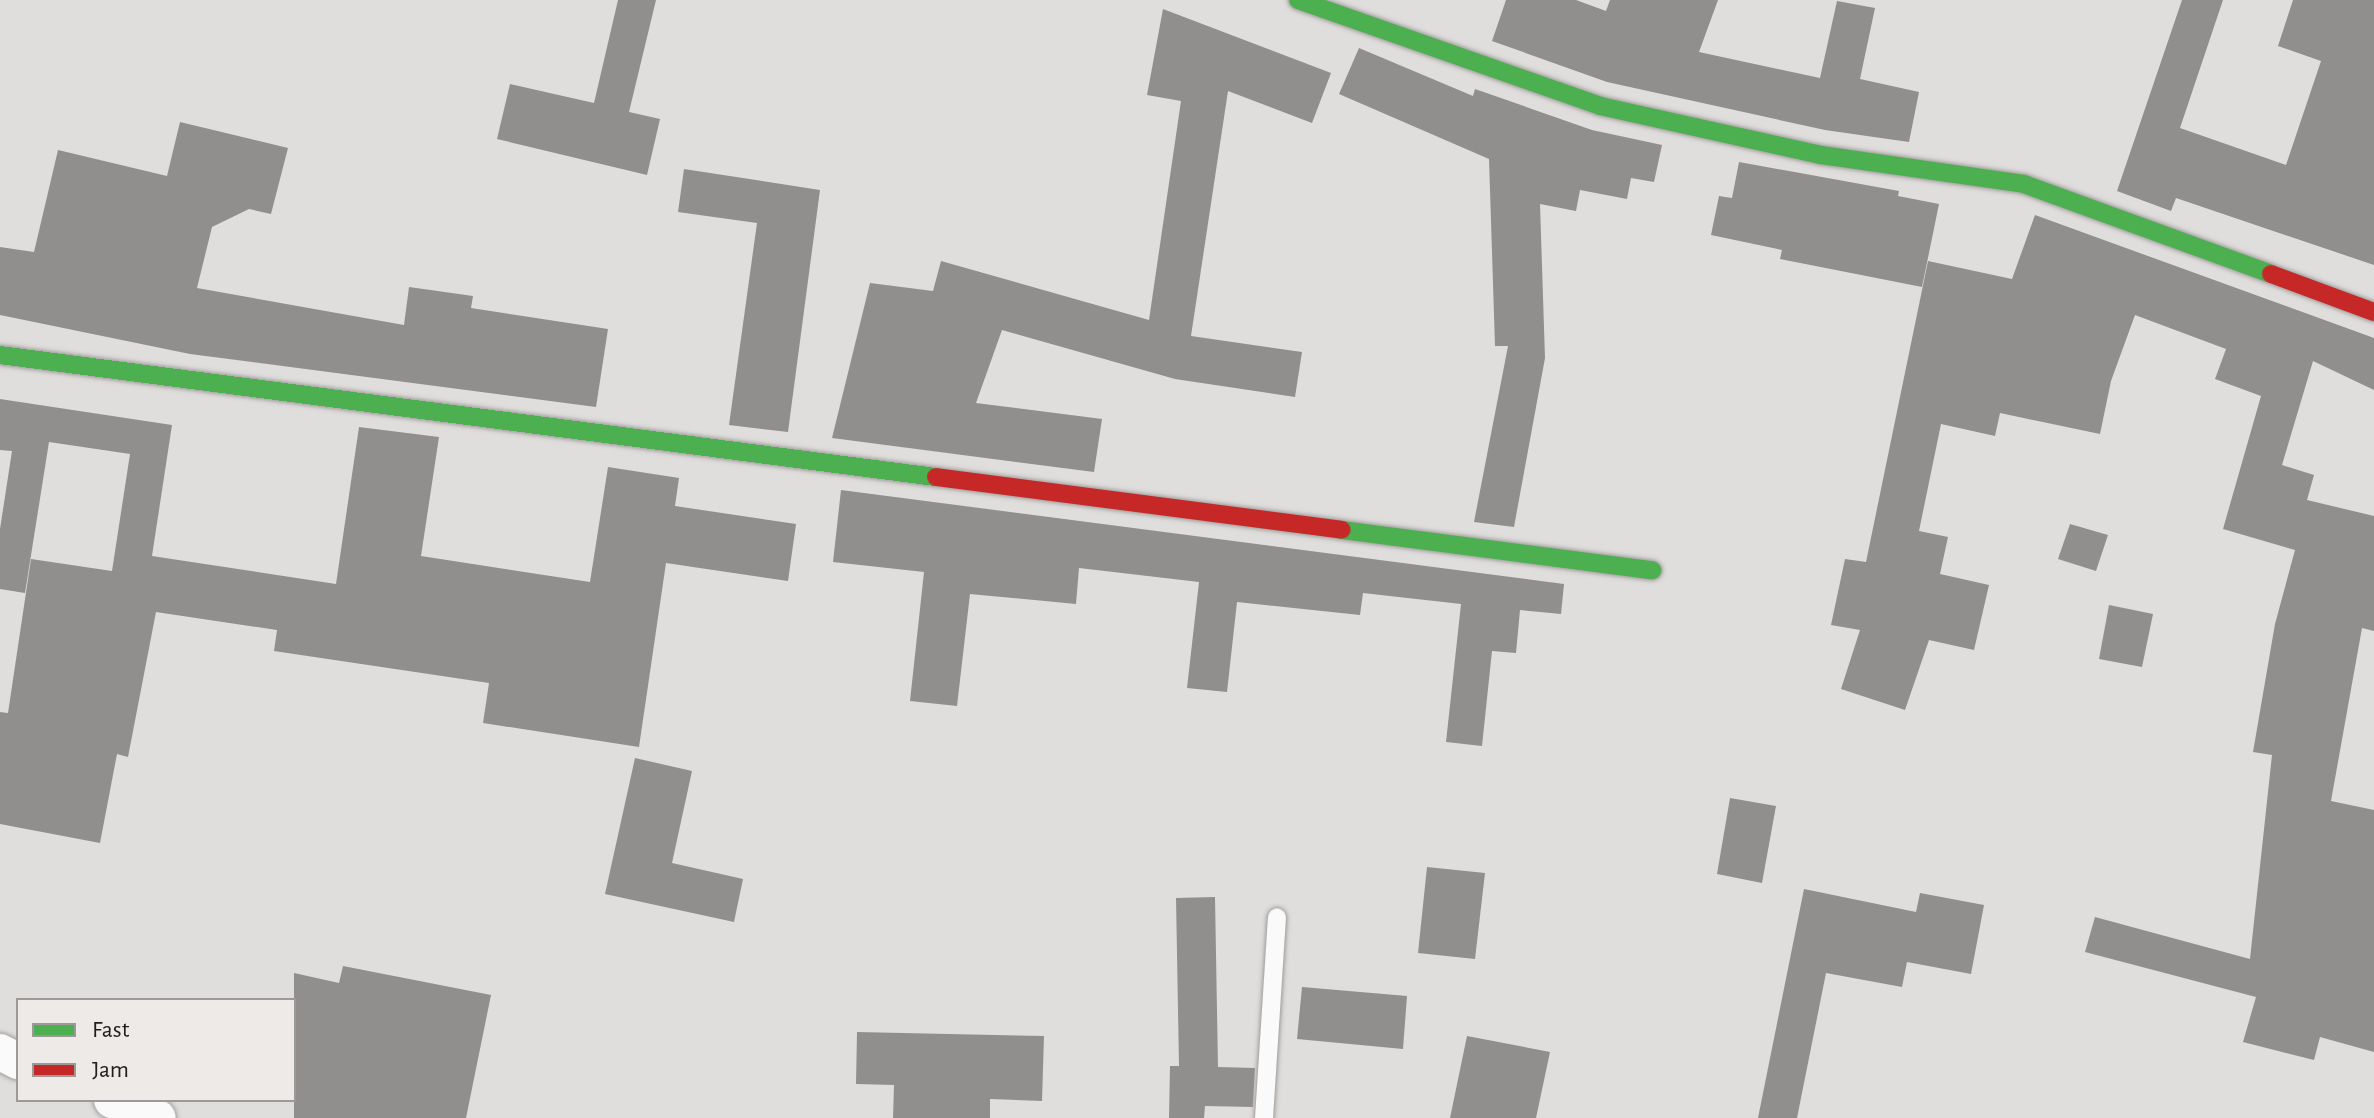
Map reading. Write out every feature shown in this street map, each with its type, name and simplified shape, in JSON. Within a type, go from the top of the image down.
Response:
[{"type":"street","points":[[1298,0],[1600,106],[1821,155],[2024,184],[2374,312]]},
{"type":"street","points":[[0,355],[1652,570]]},
{"type":"street","points":[[117,1102],[158,1118]]},
{"type":"lane","points":[[1264,1118],[1277,917]]},
{"type":"building","points":[[618,0],[656,0],[629,112],[660,119],[647,175],[497,139],[510,84],[594,103]]},
{"type":"building","points":[[1506,0],[1576,0],[1606,11],[1610,0],[1718,0],[1699,52],[1820,78],[1837,1],[1875,8],[1860,79],[1919,92],[1909,142],[1825,130],[1607,82],[1492,41]]},
{"type":"building","points":[[2182,0],[2223,0],[2180,128],[2286,165],[2321,61],[2278,46],[2293,0],[2374,0],[2374,265],[2176,198],[2171,211],[2117,191]]},
{"type":"building","points":[[1163,9],[1331,73],[1312,123],[1228,91],[1191,336],[1302,352],[1295,397],[1175,379],[1002,330],[976,403],[1102,419],[1094,472],[832,438],[870,283],[933,291],[941,261],[1149,320],[1181,101],[1147,95]]},
{"type":"building","points":[[1359,48],[1473,96],[1475,89],[1592,130],[1662,145],[1654,182],[1631,178],[1627,199],[1580,190],[1576,211],[1540,204],[1545,358],[1514,527],[1474,522],[1508,346],[1495,346],[1489,159],[1339,94]]},
{"type":"building","points":[[180,122],[288,148],[271,214],[249,209],[212,227],[197,288],[404,325],[409,287],[473,296],[471,308],[608,329],[596,407],[190,354],[0,315],[0,247],[34,252],[58,150],[167,176]]},
{"type":"building","points":[[1739,162],[1899,191],[1898,196],[1939,204],[1922,287],[1780,259],[1782,250],[1711,235],[1719,196],[1732,198]]},
{"type":"building","points":[[684,169],[820,190],[788,432],[729,425],[757,223],[678,212]]},
{"type":"building","points":[[2035,215],[2374,338],[2374,390],[2313,361],[2282,465],[2314,475],[2307,500],[2374,516],[2374,631],[2362,628],[2331,801],[2374,810],[2374,1052],[2320,1037],[2314,1060],[2243,1042],[2256,997],[2085,952],[2095,917],[2250,959],[2272,755],[2253,752],[2275,624],[2295,550],[2223,529],[2261,396],[2215,379],[2226,349],[2135,315],[2111,381],[2100,434],[2000,413],[1995,436],[1941,424],[1919,531],[1948,537],[1940,574],[1989,585],[1974,650],[1929,640],[1905,710],[1841,689],[1860,630],[1831,625],[1845,559],[1866,562],[1928,261],[2012,279]]},
{"type":"building","points":[[0,399],[172,425],[152,556],[336,584],[359,427],[439,437],[421,556],[590,582],[608,467],[679,478],[675,506],[796,524],[788,581],[666,563],[639,747],[483,723],[489,683],[274,651],[277,630],[156,612],[128,757],[117,754],[100,843],[0,824],[0,712],[8,713],[31,559],[112,571],[130,454],[49,442],[25,593],[0,589],[0,529],[12,451],[0,450]]},
{"type":"building","points":[[841,490],[1564,584],[1561,614],[1520,610],[1516,653],[1492,651],[1482,746],[1446,742],[1461,604],[1363,593],[1360,615],[1237,602],[1227,692],[1187,688],[1199,582],[1079,568],[1076,604],[970,594],[957,706],[910,701],[924,572],[833,562]]},
{"type":"building","points":[[2070,524],[2108,535],[2096,571],[2058,559]]},
{"type":"building","points":[[2109,605],[2153,614],[2142,667],[2099,659]]},
{"type":"building","points":[[635,758],[692,771],[672,863],[743,879],[734,922],[605,894]]},
{"type":"building","points":[[1730,798],[1776,806],[1762,883],[1717,874]]},
{"type":"building","points":[[1427,867],[1485,873],[1475,959],[1418,953]]},
{"type":"building","points":[[1804,889],[1916,912],[1920,893],[1984,905],[1971,974],[1907,962],[1902,987],[1826,973],[1797,1118],[1758,1118]]},
{"type":"building","points":[[1215,897],[1218,1067],[1255,1068],[1253,1107],[1205,1106],[1204,1118],[1169,1118],[1170,1066],[1179,1066],[1176,898]]},
{"type":"building","points":[[343,966],[491,995],[466,1118],[294,1118],[294,973],[339,983]]},
{"type":"building","points":[[1302,987],[1407,996],[1403,1049],[1297,1039]]},
{"type":"building","points":[[857,1032],[1044,1036],[1042,1101],[990,1099],[990,1118],[893,1118],[894,1085],[856,1084]]},
{"type":"building","points":[[1467,1036],[1550,1052],[1536,1118],[1450,1118]]},
{"type":"traffic: fast","points":[[1298,0],[1600,106],[1821,155],[2024,184],[2271,274]]},
{"type":"traffic: fast","points":[[0,355],[936,477]]},
{"type":"traffic: fast","points":[[1342,530],[1652,570]]},
{"type":"traffic: jam","points":[[2271,274],[2374,312]]},
{"type":"traffic: jam","points":[[936,477],[1342,530]]}]
